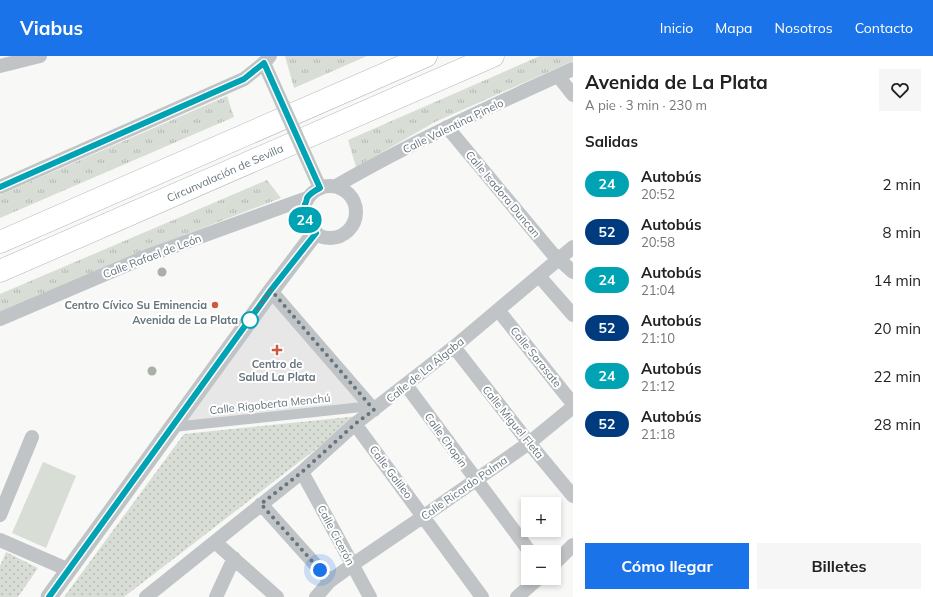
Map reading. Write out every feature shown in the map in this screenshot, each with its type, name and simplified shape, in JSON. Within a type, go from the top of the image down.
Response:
[{"type":"highway","points":[[0,242],[426,56]]},
{"type":"highway","name":"Circunvalación de Sevilla","points":[[0,271],[494,56]]},
{"type":"street","points":[[0,66],[40,56]]},
{"type":"street","points":[[0,187],[244,79],[266,58],[320,188]]},
{"type":"street","name":"Calle Valentina Pinelo","points":[[336,186],[447,127],[573,69]]},
{"type":"street","points":[[558,76],[573,95]]},
{"type":"street","name":"Calle Isadora Duncan","points":[[447,127],[547,247],[573,272]]},
{"type":"street","points":[[336,186],[350,195],[356,210],[355,218],[352,226],[346,232],[331,238],[323,237],[309,227],[305,219],[304,210],[307,198],[314,191],[320,188],[336,186]]},
{"type":"street","name":"Calle Rafael de León","points":[[0,319],[150,255],[307,198]]},
{"type":"street","points":[[49,597],[271,290],[316,233]]},
{"type":"street","name":"Calle de La Algaba","points":[[148,597],[302,472],[372,408],[406,385],[454,347],[573,247]]},
{"type":"street","points":[[539,276],[573,315]]},
{"type":"street","points":[[271,290],[372,408]]},
{"type":"street","name":"Calle Sarasate","points":[[498,310],[573,404]]},
{"type":"street","name":"Calle Miguel Fleta","points":[[454,347],[529,443],[573,496]]},
{"type":"street","name":"Calle Chopin","points":[[406,385],[525,545]]},
{"type":"street","name":"Calle Ricardo Palma","points":[[316,597],[330,581],[352,564],[529,443],[573,407]]},
{"type":"street","name":"Calle Rigoberta Menchú","points":[[173,427],[372,408]]},
{"type":"street","name":"Calle Galileo","points":[[355,424],[482,597]]},
{"type":"street","points":[[0,515],[32,437]]},
{"type":"street","name":"Calle Cicerón","points":[[302,472],[370,597]]},
{"type":"street","points":[[261,504],[330,581]]},
{"type":"street","points":[[0,540],[69,570]]},
{"type":"street","points":[[215,542],[277,597]]},
{"type":"street","points":[[561,557],[573,545]]},
{"type":"street","points":[[216,597],[234,558]]},
{"type":"street","points":[[517,597],[531,585]]},
{"type":"shaded area","name":"Centro de Salud La Plata","points":[[273,298],[360,402],[187,421]]},
{"type":"green space","points":[[285,56],[367,56],[294,88]]},
{"type":"green space","points":[[540,56],[573,56],[573,61],[435,122],[356,167],[348,140]]},
{"type":"green space","points":[[227,96],[234,117],[0,218],[0,195]]},
{"type":"green space","points":[[267,180],[281,198],[151,248],[0,313],[0,294]]},
{"type":"green space","points":[[359,416],[124,597],[64,597],[184,434]]},
{"type":"green space","points":[[43,462],[76,476],[46,548],[12,533]]},
{"type":"green space","points":[[6,552],[38,568],[18,597],[0,597],[0,566]]},
{"type":"bus line","name":"24","points":[[0,187],[244,79],[264,63],[320,188],[314,191],[307,198],[304,210],[305,219],[309,227],[316,233],[271,290],[49,597]]},
{"type":"place","name":"Centro Cívico Su Eminencia","points":[[215,305]]},
{"type":"place","name":"Avenida de La Plata","points":[[250,320]]},
{"type":"place","name":"Centro de Salud La Plata","points":[[277,350]]},
{"type":"route","points":[[250,320],[271,290],[374,410],[355,424],[302,472],[261,504],[320,570]]}]
